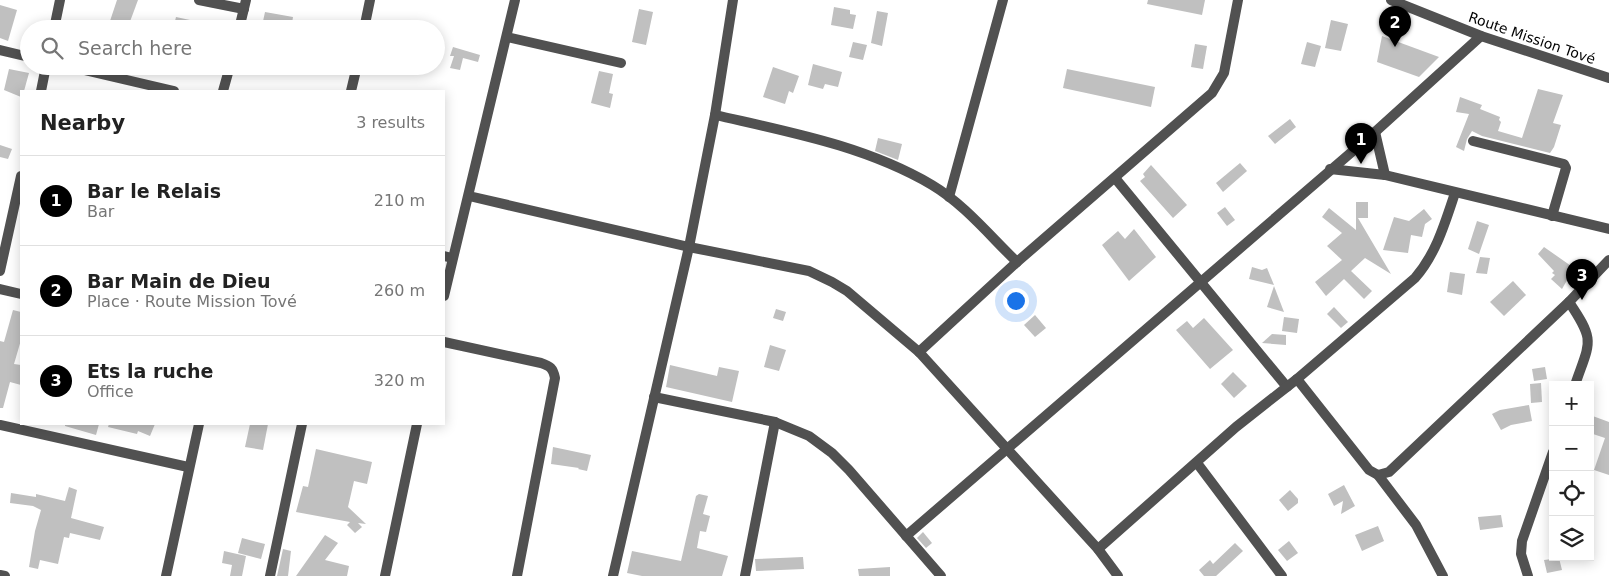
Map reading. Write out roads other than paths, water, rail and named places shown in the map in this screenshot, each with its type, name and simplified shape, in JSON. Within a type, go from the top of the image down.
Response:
[{"type":"street","points":[[56,20],[60,0]]},
{"type":"street","points":[[199,0],[245,4],[241,20]]},
{"type":"street","points":[[366,20],[370,0]]},
{"type":"street","points":[[445,286],[448,257],[469,196],[516,0]]},
{"type":"street","points":[[613,576],[689,247],[715,115],[733,0]]},
{"type":"street","points":[[949,197],[1003,0]]},
{"type":"street","points":[[918,352],[1017,262],[1212,93],[1224,73],[1238,0]]},
{"type":"street","name":"Route Mission Tové","points":[[1391,0],[1481,36],[1609,78]]},
{"type":"street","points":[[906,536],[1375,132],[1481,36]]},
{"type":"street","points":[[507,37],[621,63]]},
{"type":"street","points":[[0,50],[20,55]]},
{"type":"street","points":[[41,90],[44,75]]},
{"type":"street","points":[[106,75],[170,90]]},
{"type":"street","points":[[223,90],[227,75]]},
{"type":"street","points":[[352,90],[355,75]]},
{"type":"street","points":[[715,115],[838,144],[903,170],[932,185],[949,197],[1017,262]]},
{"type":"street","points":[[1375,132],[1385,175]]},
{"type":"street","points":[[1474,141],[1564,164],[1566,168],[1552,216]]},
{"type":"street","points":[[1330,169],[1385,175],[1609,229]]},
{"type":"street","points":[[1115,178],[1287,387]]},
{"type":"street","points":[[0,270],[20,180]]},
{"type":"street","points":[[1098,550],[1236,427],[1297,379],[1422,270],[1440,236],[1455,193]]},
{"type":"street","points":[[469,196],[817,275],[847,291],[918,352],[1098,550],[1118,576]]},
{"type":"street","points":[[1378,475],[1390,472],[1569,302],[1609,260]]},
{"type":"street","points":[[0,289],[20,294]]},
{"type":"street","points":[[1569,302],[1584,325],[1589,340],[1576,381]]},
{"type":"street","points":[[445,342],[541,363],[549,366],[554,371],[555,378],[517,576]]},
{"type":"street","points":[[1297,379],[1369,470],[1378,475],[1416,525],[1443,576]]},
{"type":"street","points":[[654,397],[775,422],[809,436],[832,453],[941,576]]},
{"type":"street","points":[[745,576],[775,422]]},
{"type":"street","points":[[0,425],[188,467]]},
{"type":"street","points":[[166,576],[188,467],[199,425]]},
{"type":"street","points":[[270,576],[302,425]]},
{"type":"street","points":[[385,576],[417,425]]},
{"type":"street","points":[[1197,463],[1282,576]]},
{"type":"street","points":[[1528,576],[1521,554],[1522,541],[1549,463]]},
{"type":"street","points":[[0,575],[4,576]]},
{"type":"place","name":"Bar Main de Dieu","points":[[1395,47]]},
{"type":"place","name":"Bar le Relais","points":[[1361,164]]},
{"type":"place","name":"Ets la ruche","points":[[1582,300]]}]
